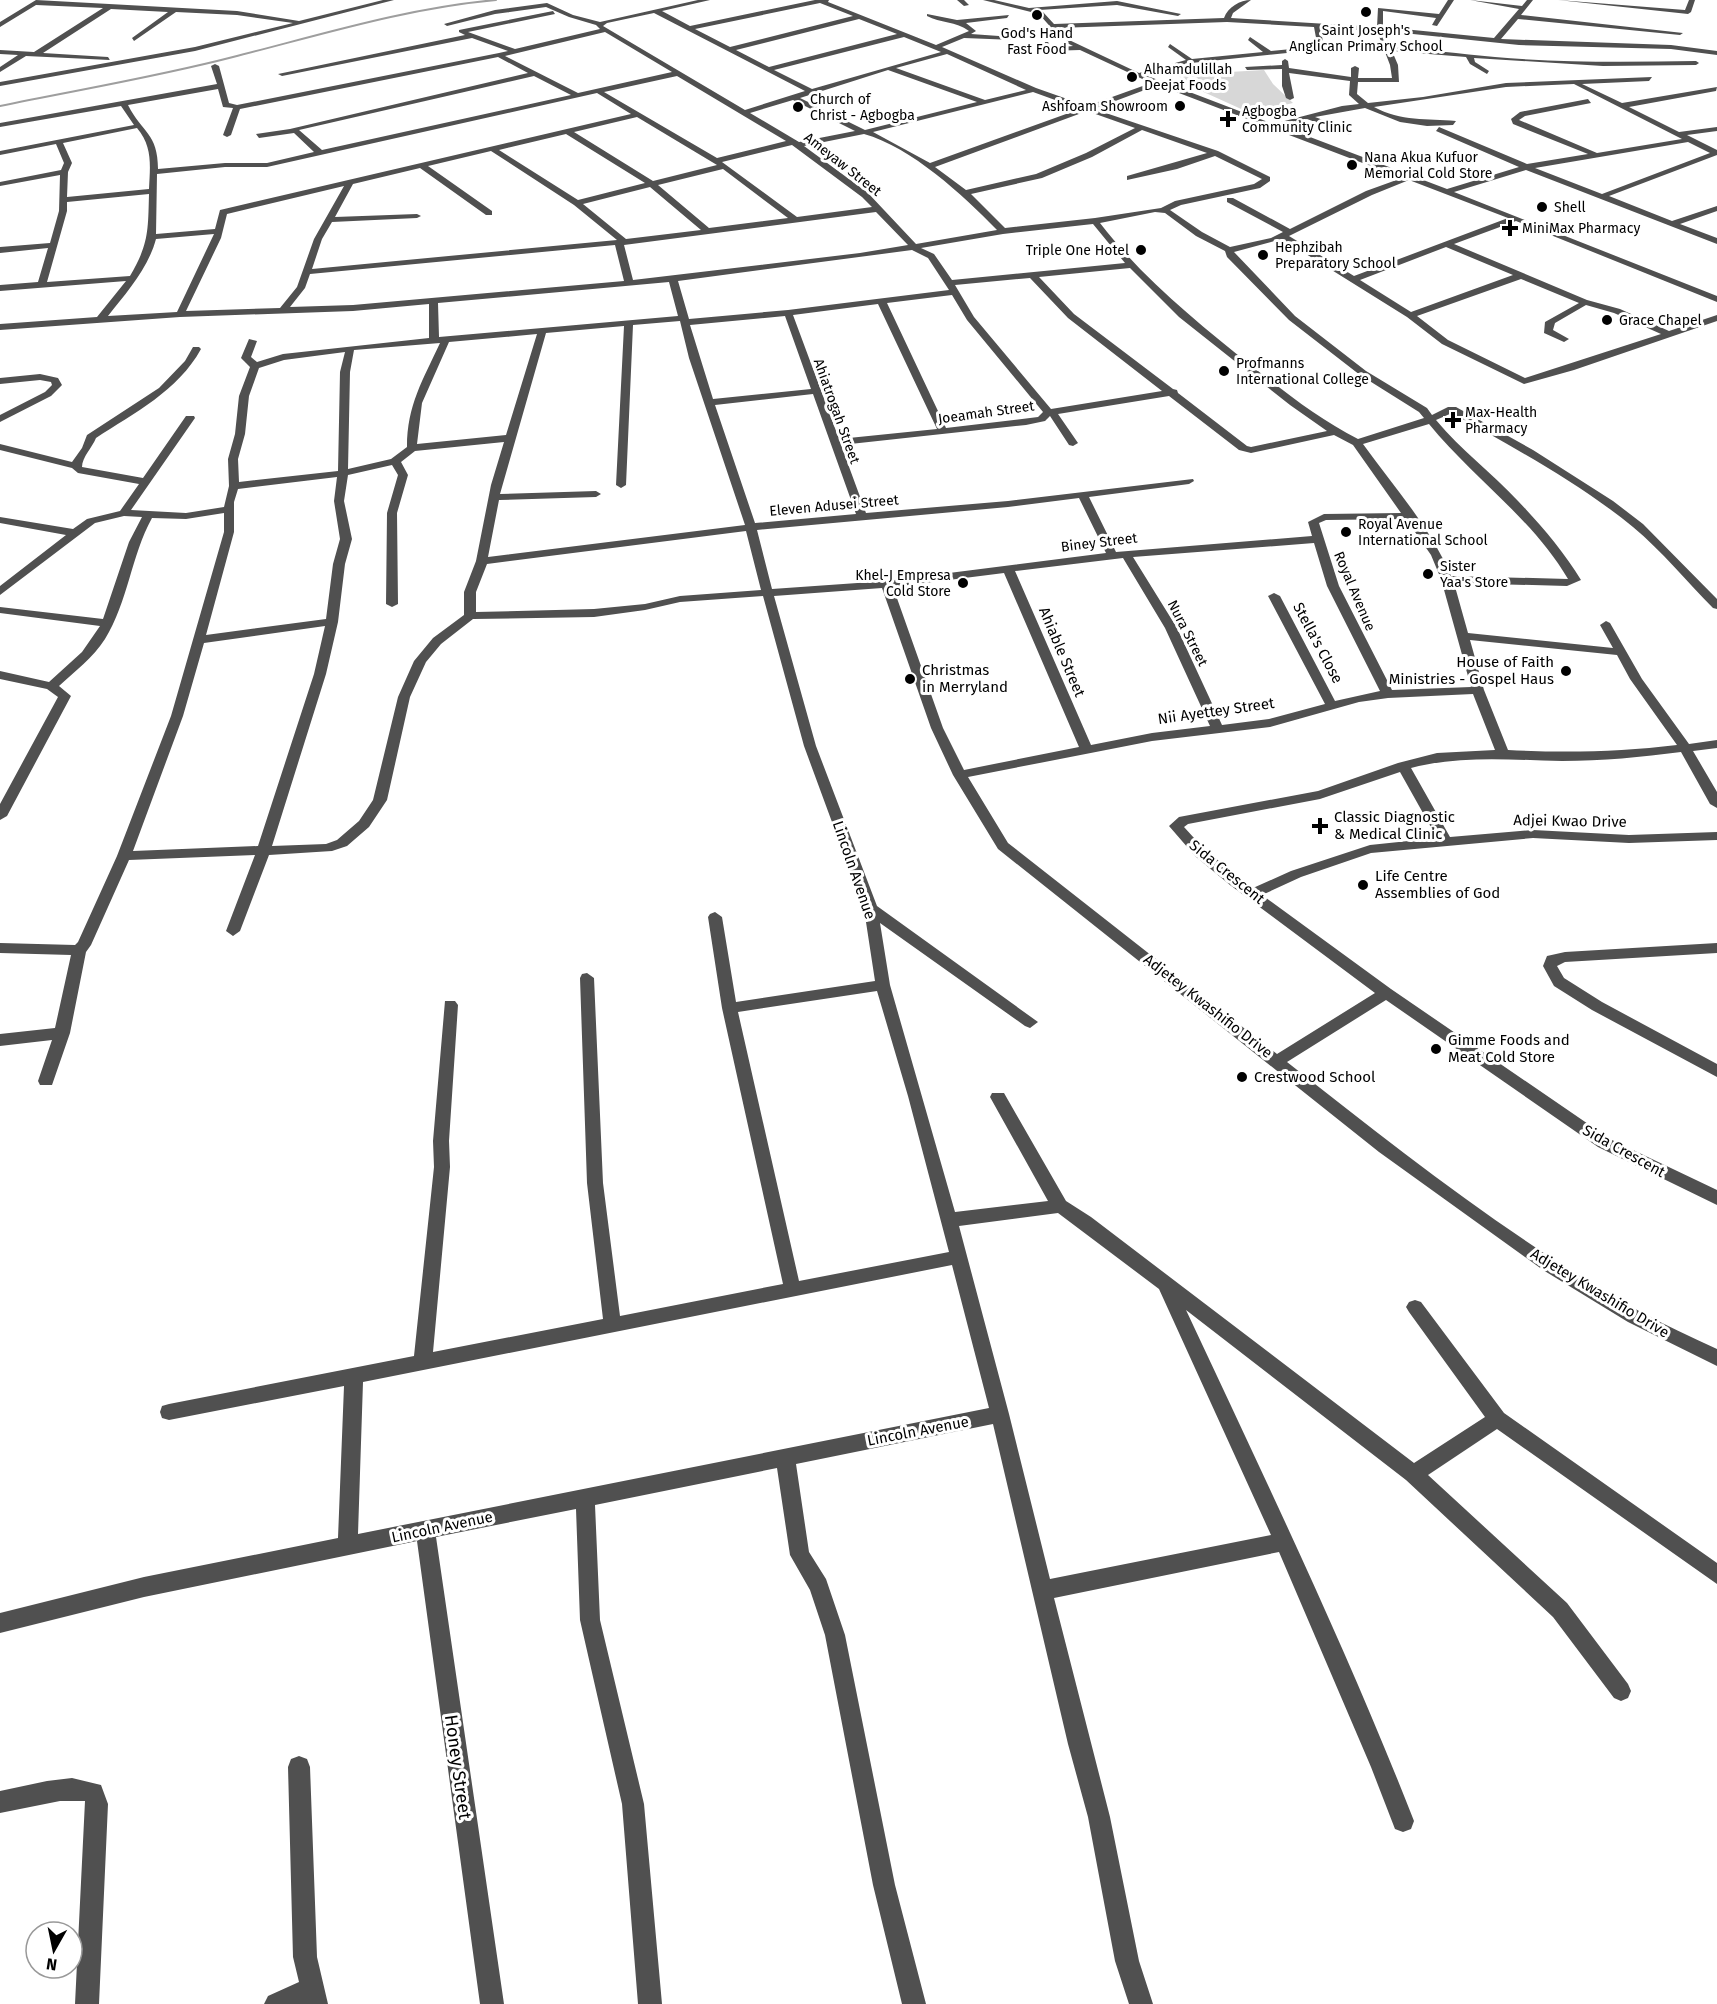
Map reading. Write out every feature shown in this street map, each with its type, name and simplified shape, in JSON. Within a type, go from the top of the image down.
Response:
[{"type":"street","points":[[364,0],[378,3]]},
{"type":"street","points":[[0,84],[195,49],[391,0]]},
{"type":"street","points":[[215,66],[226,105],[237,107],[499,55],[606,24],[707,0]]},
{"type":"street","points":[[960,0],[966,5]]},
{"type":"street","points":[[986,0],[1034,9],[1044,15],[1051,26],[1078,48],[1157,83],[1516,218],[1717,299]]},
{"type":"street","points":[[1034,0],[1034,9]]},
{"type":"street","points":[[1113,0],[1208,20]]},
{"type":"street","points":[[1227,20],[1230,12],[1248,0]]},
{"type":"street","points":[[1432,34],[1451,0]]},
{"type":"street","points":[[1473,0],[1524,8]]},
{"type":"street","points":[[1496,41],[1530,0]]},
{"type":"street","points":[[1561,0],[1619,3],[1688,12],[1692,0]]},
{"type":"street","points":[[0,327],[180,314],[353,308],[673,279],[915,248],[1003,231],[1095,221],[1163,210],[1178,203],[1267,182],[1268,179],[1215,153],[1033,90],[948,52],[822,1],[689,28]]},
{"type":"street","points":[[1,24],[37,2],[237,13],[304,22]]},
{"type":"street","points":[[1034,9],[1057,4],[1122,2]]},
{"type":"street","points":[[1142,7],[1162,4]]},
{"type":"street","points":[[515,51],[470,36],[447,24],[495,12],[541,5],[552,6],[582,20],[606,24]]},
{"type":"street","points":[[36,54],[109,7]]},
{"type":"street","points":[[1247,68],[1286,69],[1355,80],[1397,79],[1380,29],[1381,9],[1440,16]]},
{"type":"street","points":[[134,39],[175,10]]},
{"type":"street","points":[[462,30],[562,11]]},
{"type":"street","points":[[656,11],[810,91]]},
{"type":"street","points":[[929,15],[942,21],[958,22],[1007,16]]},
{"type":"street","points":[[1145,15],[1163,21]]},
{"type":"street","points":[[1517,16],[1680,33]]},
{"type":"street","points":[[730,49],[860,17]]},
{"type":"street","points":[[1081,19],[1094,20],[1102,26]]},
{"type":"street","points":[[582,20],[606,24]]},
{"type":"street","points":[[1188,20],[1194,31]]},
{"type":"street","points":[[1051,26],[1227,20],[1380,29],[1496,41],[1679,48],[1717,53]]},
{"type":"street","points":[[936,47],[973,30],[958,22]]},
{"type":"street","name":"Ameyaw Street","points":[[606,24],[679,73],[796,143],[879,209],[915,248],[931,256],[985,337],[1051,412],[1073,443]]},
{"type":"street","points":[[1138,75],[1191,62],[1318,47],[1320,43],[1317,27]]},
{"type":"street","points":[[768,69],[902,35]]},
{"type":"street","points":[[282,74],[470,36]]},
{"type":"street","points":[[963,36],[1013,39]]},
{"type":"street","points":[[1250,39],[1269,53]]},
{"type":"street","points":[[1046,43],[1050,50],[1054,51],[1078,48]]},
{"type":"street","points":[[1170,46],[1191,62]]},
{"type":"street","points":[[1386,49],[1495,59],[1603,64],[1696,63]]},
{"type":"street","points":[[0,52],[125,60]]},
{"type":"street","points":[[743,113],[810,91],[948,52]]},
{"type":"street","points":[[1285,52],[1286,86],[1290,98]]},
{"type":"street","points":[[0,70],[26,53]]},
{"type":"street","points":[[499,55],[576,95]]},
{"type":"street","points":[[1470,55],[1472,63],[1487,72]]},
{"type":"street","points":[[889,68],[985,102]]},
{"type":"street","points":[[1355,68],[1353,95],[1365,106],[1418,125],[1453,123]]},
{"type":"street","points":[[153,172],[225,165],[261,166],[679,73]]},
{"type":"street","points":[[259,136],[294,130],[305,125],[532,74]]},
{"type":"street","points":[[1273,126],[1332,110],[1506,86],[1649,79]]},
{"type":"street","points":[[1181,82],[1189,89],[1183,93]]},
{"type":"street","points":[[1572,82],[1717,153]]},
{"type":"street","points":[[930,166],[1157,83]]},
{"type":"street","points":[[0,125],[220,86]]},
{"type":"street","points":[[1620,106],[1716,89]]},
{"type":"street","points":[[716,161],[796,143],[864,132],[1033,90]]},
{"type":"street","points":[[598,92],[724,166],[795,220]]},
{"type":"street","points":[[793,97],[887,141],[930,166],[965,193],[1003,231]]},
{"type":"street","points":[[1671,97],[1682,102]]},
{"type":"street","points":[[1588,101],[1523,114],[1515,119],[1516,122],[1529,129],[1594,154]]},
{"type":"street","points":[[100,320],[133,278],[148,253],[152,237],[152,144],[123,102]]},
{"type":"street","points":[[228,135],[237,107]]},
{"type":"street","points":[[180,314],[218,231],[222,213],[227,210],[636,115]]},
{"type":"street","points":[[1308,117],[1350,133]]},
{"type":"street","points":[[0,153],[138,126]]},
{"type":"street","points":[[965,193],[1039,176],[1089,155],[1141,128]]},
{"type":"street","points":[[1439,129],[1526,167],[1717,241]]},
{"type":"street","points":[[1678,134],[1717,129]]},
{"type":"street","points":[[294,130],[321,154]]},
{"type":"street","points":[[567,131],[653,184],[688,211],[708,231]]},
{"type":"street","points":[[1445,192],[1526,167],[1688,140]]},
{"type":"street","points":[[42,285],[63,211],[64,172],[68,163],[58,141]]},
{"type":"street","points":[[491,148],[577,202],[621,242],[629,282]]},
{"type":"street","points":[[1130,178],[1174,167],[1215,153]]},
{"type":"street","points":[[1603,196],[1717,153]]},
{"type":"street","points":[[420,164],[489,213]]},
{"type":"street","points":[[577,202],[724,166]]},
{"type":"street","points":[[0,184],[64,172]]},
{"type":"street","points":[[1229,250],[1266,242],[1408,178]]},
{"type":"street","points":[[283,310],[301,288],[305,272],[329,220],[351,180]]},
{"type":"street","points":[[63,200],[153,191]]},
{"type":"street","points":[[1230,200],[1410,315],[1445,342],[1524,381],[1553,375],[1717,318]]},
{"type":"street","points":[[1673,223],[1717,208]]},
{"type":"street","points":[[305,272],[621,242],[879,209]]},
{"type":"street","points":[[1163,210],[1229,250],[1230,255],[1284,311],[1363,373],[1423,410],[1429,419],[1514,502],[1566,565],[1575,580],[1567,583],[1448,579]]},
{"type":"street","points":[[329,220],[417,216]]},
{"type":"street","points":[[1353,280],[1516,218]]},
{"type":"street","points":[[1095,221],[1131,265],[1182,315],[1219,346],[1335,432],[1357,443],[1437,555],[1448,579],[1461,636],[1478,690],[1503,754]]},
{"type":"street","points":[[152,237],[218,231]]},
{"type":"street","points":[[1446,244],[1584,302],[1617,310],[1670,335]]},
{"type":"street","points":[[0,250],[53,245]]},
{"type":"street","points":[[255,366],[283,357],[350,348],[629,323],[788,313],[881,302],[952,288],[1131,265]]},
{"type":"street","points":[[1410,315],[1522,275]]},
{"type":"street","points":[[1034,277],[1071,316],[1247,449],[1335,432]]},
{"type":"street","points":[[0,288],[133,278]]},
{"type":"street","name":"Lincoln Avenue","points":[[0,1623],[144,1587],[1000,1414],[949,1220],[883,985],[871,909],[810,746],[751,527],[711,402],[694,358],[686,320],[673,279]]},
{"type":"street","points":[[433,300],[434,340]]},
{"type":"street","points":[[881,302],[943,431]]},
{"type":"street","points":[[1564,339],[1547,331],[1551,326],[1550,322],[1581,306],[1584,302]]},
{"type":"street","name":"Ahiatrogah Street","points":[[788,313],[862,517]]},
{"type":"street","points":[[621,486],[629,323]]},
{"type":"street","points":[[124,856],[327,848],[342,843],[364,824],[380,800],[404,697],[420,661],[437,641],[470,616],[470,592],[482,561],[494,496],[509,438],[542,332]]},
{"type":"street","points":[[412,448],[411,430],[418,393],[436,365],[446,339]]},
{"type":"street","points":[[252,341],[246,358],[255,366]]},
{"type":"street","points":[[233,932],[264,849],[320,674],[332,622],[339,564],[346,539],[339,501],[343,471],[345,372],[350,348]]},
{"type":"street","points":[[77,467],[95,434],[162,390],[189,362],[196,349]]},
{"type":"street","points":[[46,1081],[62,1033],[79,950],[84,945],[124,856],[177,716],[229,532],[234,486],[232,465],[244,396],[255,366]]},
{"type":"street","points":[[0,387],[5,381],[46,377],[55,380],[57,385],[48,394],[0,419]]},
{"type":"street","points":[[711,402],[816,391]]},
{"type":"street","name":"Joeamah Street","points":[[835,443],[1026,422],[1041,419],[1051,412],[1174,392]]},
{"type":"street","points":[[1357,443],[1420,424],[1452,409],[1529,452],[1609,503],[1639,526],[1717,606]]},
{"type":"street","points":[[124,513],[190,418]]},
{"type":"street","points":[[234,486],[319,478],[395,461],[412,448],[509,438]]},
{"type":"street","points":[[0,447],[45,460],[147,482]]},
{"type":"street","points":[[392,604],[392,513],[403,475],[395,461]]},
{"type":"street","name":"Eleven Adusei Street","points":[[482,561],[751,527],[1189,481]]},
{"type":"street","points":[[494,496],[596,494]]},
{"type":"street","points":[[1082,494],[1112,555]]},
{"type":"street","points":[[0,592],[33,569],[92,521],[124,513],[186,516],[230,509]]},
{"type":"street","points":[[51,686],[91,649],[107,623],[137,534],[149,514]]},
{"type":"street","name":"Royal Avenue","points":[[1388,694],[1333,586],[1313,522],[1324,517],[1411,516]]},
{"type":"street","points":[[0,520],[75,533]]},
{"type":"street","name":"Biney Street","points":[[470,616],[645,608],[680,599],[886,584],[1112,555],[1318,539]]},
{"type":"street","name":"Nura Street","points":[[1126,554],[1171,628],[1218,729]]},
{"type":"street","name":"Ahiable Street","points":[[1008,569],[1086,749]]},
{"type":"street","name":"Adjetey Kwashifio Drive","points":[[886,584],[937,728],[960,775],[1003,846],[1385,1148],[1549,1265],[1634,1317],[1717,1358]]},
{"type":"street","name":"Stella's Close","points":[[1274,596],[1332,705]]},
{"type":"street","points":[[0,610],[107,623]]},
{"type":"street","points":[[197,640],[332,622]]},
{"type":"street","points":[[1606,625],[1620,652],[1686,749],[1717,804]]},
{"type":"street","points":[[1461,636],[1620,652]]},
{"type":"street","points":[[0,675],[51,686],[61,691],[65,700],[0,816]]},
{"type":"street","name":"Nii Ayettey Street","points":[[960,775],[1152,737],[1270,723],[1332,705],[1388,694],[1478,690]]},
{"type":"street","name":"Sida Crescent","points":[[1717,744],[1592,757],[1503,754],[1437,757],[1403,765],[1320,795],[1178,823],[1177,830],[1200,853],[1252,894],[1386,993],[1604,1143],[1717,1198]]},
{"type":"street","points":[[1403,765],[1445,841]]},
{"type":"street","name":"Adjei Kwao Drive","points":[[1252,894],[1296,874],[1371,849],[1533,834],[1629,839],[1717,836]]},
{"type":"street","points":[[871,909],[1030,1022]]},
{"type":"street","points":[[715,917],[730,1008],[793,1291]]},
{"type":"street","points":[[0,948],[79,950]]},
{"type":"street","points":[[1717,948],[1565,957],[1552,960],[1550,966],[1559,982],[1587,1000],[1717,1071]]},
{"type":"street","points":[[587,978],[595,1183],[612,1324]]},
{"type":"street","points":[[730,1008],[883,985]]},
{"type":"street","points":[[1277,1061],[1386,993]]},
{"type":"street","points":[[423,1360],[442,1167],[441,1141],[450,1005]]},
{"type":"street","points":[[0,1040],[62,1033]]},
{"type":"street","points":[[998,1097],[1060,1206],[1085,1222],[1413,1474],[1560,1610],[1621,1691]]},
{"type":"street","points":[[949,1220],[1060,1206]]},
{"type":"street","points":[[169,1412],[423,1360],[793,1291],[959,1257]]},
{"type":"street","points":[[1166,1284],[1284,1542],[1381,1764],[1403,1821]]},
{"type":"street","points":[[1415,1307],[1497,1419],[1717,1575]]},
{"type":"street","points":[[348,1546],[354,1374]]},
{"type":"street","points":[[1000,1414],[1044,1590],[1079,1744],[1099,1818],[1126,1960],[1141,2004]]},
{"type":"street","points":[[1413,1474],[1497,1419]]},
{"type":"street","points":[[785,1457],[800,1555],[819,1586],[835,1635],[884,1885],[914,2004]]},
{"type":"street","points":[[585,1498],[590,1620],[633,1804],[650,2004]]},
{"type":"street","name":"Honey Street","points":[[424,1530],[492,2004]]},
{"type":"street","points":[[1044,1590],[1284,1542]]},
{"type":"street","points":[[276,2004],[314,1996],[304,1957],[299,1767]]},
{"type":"street","points":[[0,1802],[67,1789],[83,1788],[93,1793],[97,1804],[87,2004]]},
{"type":"shaded area","points":[[1264,70],[1273,84],[1293,103],[1250,113],[1186,84],[1178,75]]},
{"type":"waterway","points":[[0,106],[175,71],[363,23],[429,9],[496,0]]},
{"type":"place","name":"Saint Joseph's Anglican Primary School","points":[[1366,12]]},
{"type":"place","name":"God's Hand Fast Food","points":[[1037,15]]},
{"type":"place","name":"Alhamdulillah Deejat Foods","points":[[1132,77]]},
{"type":"place","name":"Ashfoam Showroom","points":[[1180,106]]},
{"type":"place","name":"Church of Christ - Agbogba","points":[[798,107]]},
{"type":"place","name":"Agbogba Community Clinic","points":[[1228,119]]},
{"type":"place","name":"Nana Akua Kufuor Memorial Cold Store","points":[[1352,165]]},
{"type":"place","name":"Shell","points":[[1542,207]]},
{"type":"place","name":"MiniMax Pharmacy","points":[[1510,228]]},
{"type":"place","name":"Triple One Hotel","points":[[1141,250]]},
{"type":"place","name":"Hephzibah Preparatory School","points":[[1263,255]]},
{"type":"place","name":"Grace Chapel","points":[[1607,320]]},
{"type":"place","name":"Profmanns International College","points":[[1224,371]]},
{"type":"place","name":"Max-Health Pharmacy","points":[[1453,420]]},
{"type":"place","name":"Royal Avenue International School","points":[[1346,532]]},
{"type":"place","name":"Sister Yaa's Store","points":[[1428,574]]},
{"type":"place","name":"Khel-J Empresa Cold Store","points":[[963,583]]},
{"type":"place","name":"House of Faith Ministries - Gospel Haus","points":[[1566,671]]},
{"type":"place","name":"Christmas in Merryland","points":[[910,679]]},
{"type":"place","name":"Classic Diagnostic & Medical Clinic","points":[[1320,826]]},
{"type":"place","name":"Life Centre Assemblies of God","points":[[1363,885]]},
{"type":"place","name":"Gimme Foods and Meat Cold Store","points":[[1436,1049]]},
{"type":"place","name":"Crestwood School","points":[[1242,1077]]}]
